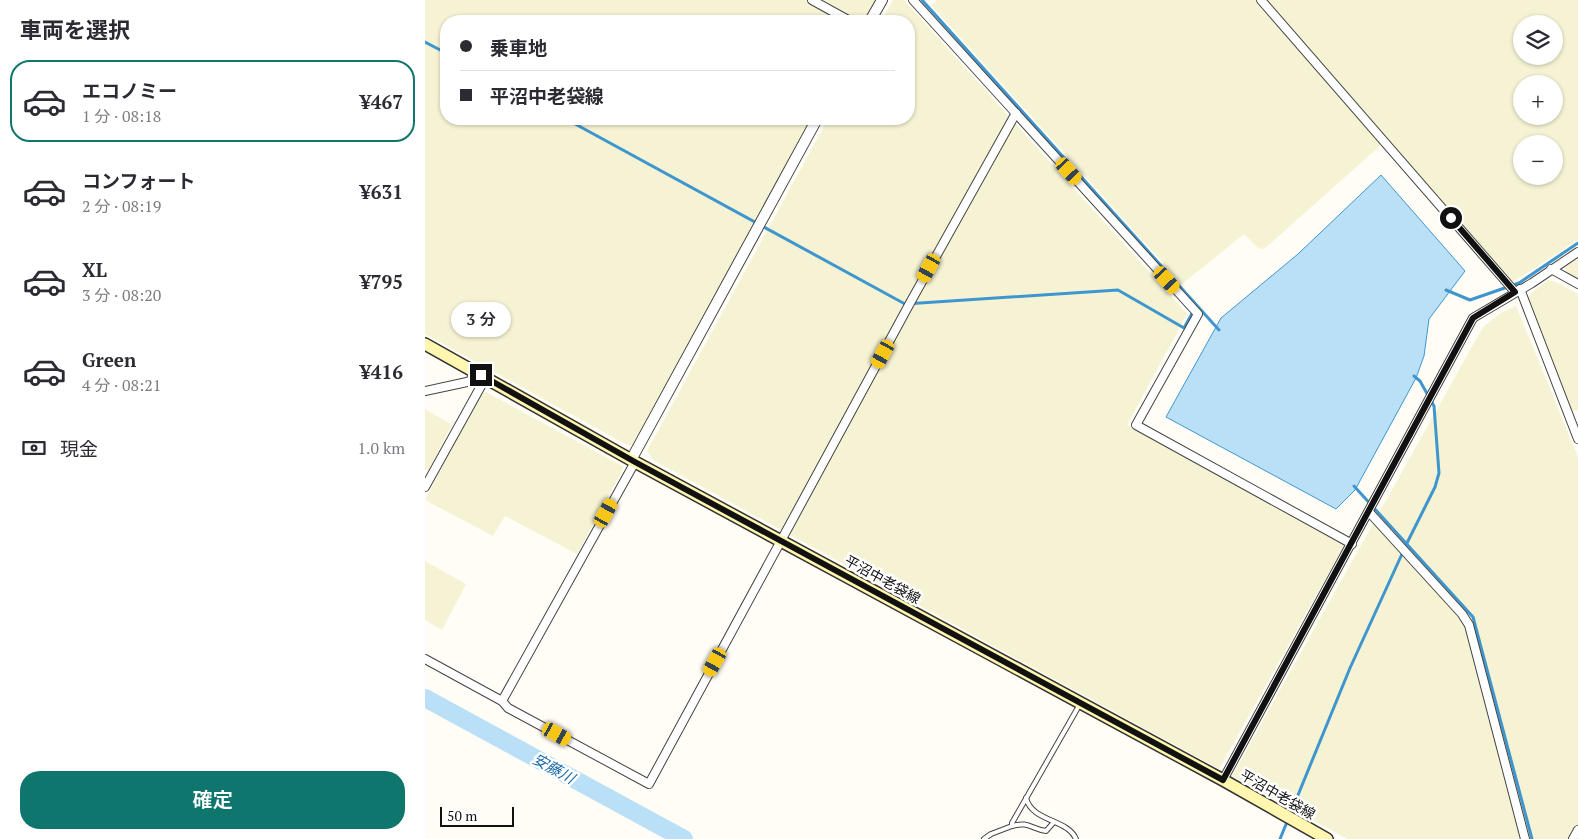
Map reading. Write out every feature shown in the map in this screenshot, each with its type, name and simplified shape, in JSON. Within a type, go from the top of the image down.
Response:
[{"type":"main road","name":"平沼中老袋線","points":[[425,344],[633,461],[1223,780],[1327,839]]},
{"type":"street","points":[[811,0],[839,15]]},
{"type":"street","points":[[873,15],[882,0]]},
{"type":"street","points":[[913,0],[1198,314],[1136,425],[1352,544]]},
{"type":"street","points":[[1261,0],[1518,291],[1578,439]]},
{"type":"street","points":[[425,659],[502,701],[507,708],[649,784],[1016,113]]},
{"type":"street","points":[[502,701],[814,125]]},
{"type":"street","points":[[1223,780],[1473,318],[1578,252]]},
{"type":"street","points":[[1551,269],[1578,284]]},
{"type":"street","points":[[425,391],[467,382],[483,376]]},
{"type":"street","points":[[425,487],[483,376]]},
{"type":"street","points":[[1369,512],[1462,614],[1469,625],[1525,839]]},
{"type":"street","points":[[1573,839],[1578,830]]},
{"type":"lane","points":[[1012,826],[1080,704]]},
{"type":"lane","points":[[1026,798],[1028,805],[1035,812],[1070,831],[1077,839]]},
{"type":"lane","points":[[984,839],[1021,823],[1047,832],[1054,822]]},
{"type":"shaded area","points":[[425,0],[876,0],[868,15],[440,15],[440,125],[808,125],[633,446],[627,445],[425,334]]},
{"type":"shaded area","points":[[893,0],[904,0],[1187,314],[1127,425],[1345,544],[1219,769],[653,460],[647,451],[825,125],[915,125],[915,15],[884,15]]},
{"type":"shaded area","points":[[937,0],[1255,0],[1381,145],[1264,249],[1258,248],[1244,234],[1182,284],[931,5]]},
{"type":"shaded area","points":[[1265,0],[1578,0],[1578,240],[1513,282]]},
{"type":"shaded area","points":[[1578,259],[1578,280],[1566,273],[1566,266]]},
{"type":"shaded area","points":[[1548,280],[1556,282],[1578,294],[1578,410],[1570,412],[1528,302],[1529,295]]},
{"type":"shaded area","points":[[1516,306],[1578,457],[1578,839],[1347,839],[1232,776],[1483,327],[1501,313]]},
{"type":"shaded area","points":[[486,392],[624,467],[577,554],[505,516],[493,536],[425,500],[474,405],[480,395]]},
{"type":"shaded area","points":[[425,409],[452,425],[428,471],[425,469]]},
{"type":"shaded area","points":[[425,561],[466,584],[442,630],[425,620]]},
{"type":"water","points":[[1381,175],[1465,271],[1429,319],[1424,356],[1416,378],[1355,490],[1336,509],[1166,417],[1221,318],[1298,254]]},
{"type":"waterway","points":[[922,0],[1219,330]]},
{"type":"waterway","points":[[425,42],[440,50]]},
{"type":"waterway","points":[[577,125],[905,304],[1118,290],[1184,328],[1194,310]]},
{"type":"waterway","points":[[1446,290],[1470,300],[1519,283],[1578,243]]},
{"type":"waterway","points":[[1280,839],[1350,668],[1407,543],[1435,487],[1439,473],[1434,406],[1420,381],[1414,376]]},
{"type":"waterway","points":[[1354,486],[1473,617],[1532,839]]},
{"type":"waterway","name":"安藤川","points":[[425,698],[684,839]]},
{"type":"route","points":[[481,375],[635,462],[1223,780],[1473,318],[1515,292],[1451,218]]}]
